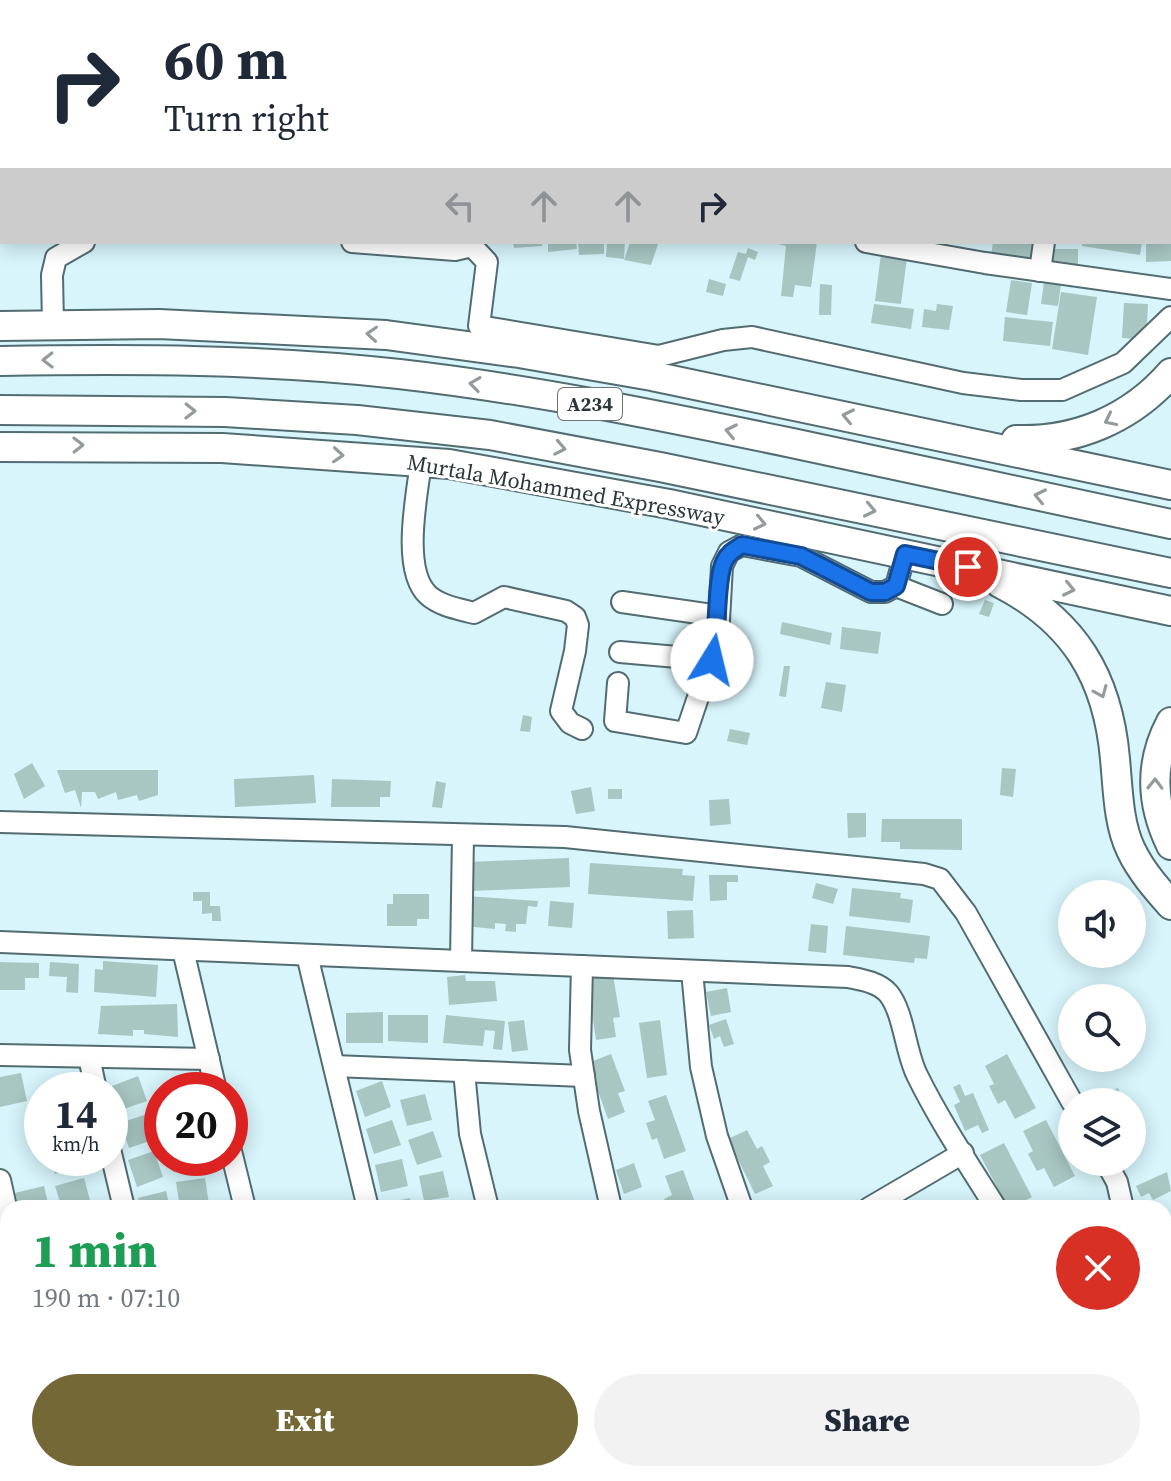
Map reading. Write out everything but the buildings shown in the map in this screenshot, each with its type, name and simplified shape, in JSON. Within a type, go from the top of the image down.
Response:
[{"type":"highway","points":[[0,326],[277,328],[386,335],[519,353],[652,376],[1171,485]]},
{"type":"highway","points":[[116,359],[277,328]]},
{"type":"highway","name":"A234","points":[[0,361],[116,359],[397,374],[517,390],[695,423],[1171,524]]},
{"type":"highway","points":[[929,433],[1045,441],[1073,436],[1126,412],[1171,373]]},
{"type":"highway","points":[[64,409],[222,448]]},
{"type":"highway","name":"Murtala Mohammed Expressway","points":[[0,410],[225,412],[342,419],[490,435],[675,470],[1171,573]]},
{"type":"highway","name":"Murtala Mohammed Expressway","points":[[0,447],[222,448],[421,462],[654,501],[1171,611]]},
{"type":"highway","points":[[939,561],[992,579],[1030,599],[1054,618],[1076,643],[1106,702],[1120,812],[1130,848],[1147,878],[1171,905]]},
{"type":"highway","points":[[1171,722],[1158,756],[1154,786],[1158,819],[1171,845]]},
{"type":"street","points":[[53,325],[52,275],[56,258],[80,244]]},
{"type":"street","points":[[378,244],[455,250],[473,244],[487,262],[479,326],[659,356],[723,340],[752,337],[963,383],[1021,390],[1062,390],[1123,363],[1171,317]]},
{"type":"street","points":[[878,244],[1171,289]]},
{"type":"street","points":[[1040,271],[1044,244]]},
{"type":"street","points":[[421,462],[413,560],[419,584],[429,596],[447,606],[474,613],[504,597],[566,611],[575,617],[578,625],[575,651],[561,711],[570,723],[582,729]]},
{"type":"street","points":[[618,683],[615,721],[684,735],[688,731],[712,660],[722,566],[729,552],[742,545],[801,556],[871,592],[885,592],[896,586],[905,554]]},
{"type":"street","points":[[896,586],[942,604]]},
{"type":"street","points":[[622,602],[719,616]]},
{"type":"street","points":[[620,652],[712,660]]},
{"type":"street","points":[[0,822],[565,837],[924,874],[940,879],[966,913],[1064,1088]]},
{"type":"street","points":[[461,961],[463,835]]},
{"type":"street","points":[[0,942],[848,977],[872,982],[887,993],[898,1013],[903,1038],[917,1074],[991,1200]]},
{"type":"street","points":[[183,950],[212,1072]]},
{"type":"street","points":[[307,955],[366,1200]]},
{"type":"street","points":[[582,966],[580,1050],[609,1200]]},
{"type":"street","points":[[692,971],[701,1067],[717,1136],[739,1200]]},
{"type":"street","points":[[0,1055],[209,1059]]},
{"type":"street","points":[[89,1057],[92,1072]]},
{"type":"street","points":[[334,1066],[584,1076]]},
{"type":"street","points":[[464,1071],[470,1134],[486,1200]]},
{"type":"street","points":[[883,1200],[963,1153]]},
{"type":"street","points":[[116,1176],[122,1200]]},
{"type":"street","points":[[237,1176],[243,1200]]},
{"type":"street","points":[[1114,1176],[1121,1200]]},
{"type":"street","points":[[0,1180],[4,1200]]},
{"type":"route","points":[[712,660],[718,638],[722,566],[729,552],[742,545],[801,556],[871,592],[885,592],[896,586],[905,554],[968,567]]}]
